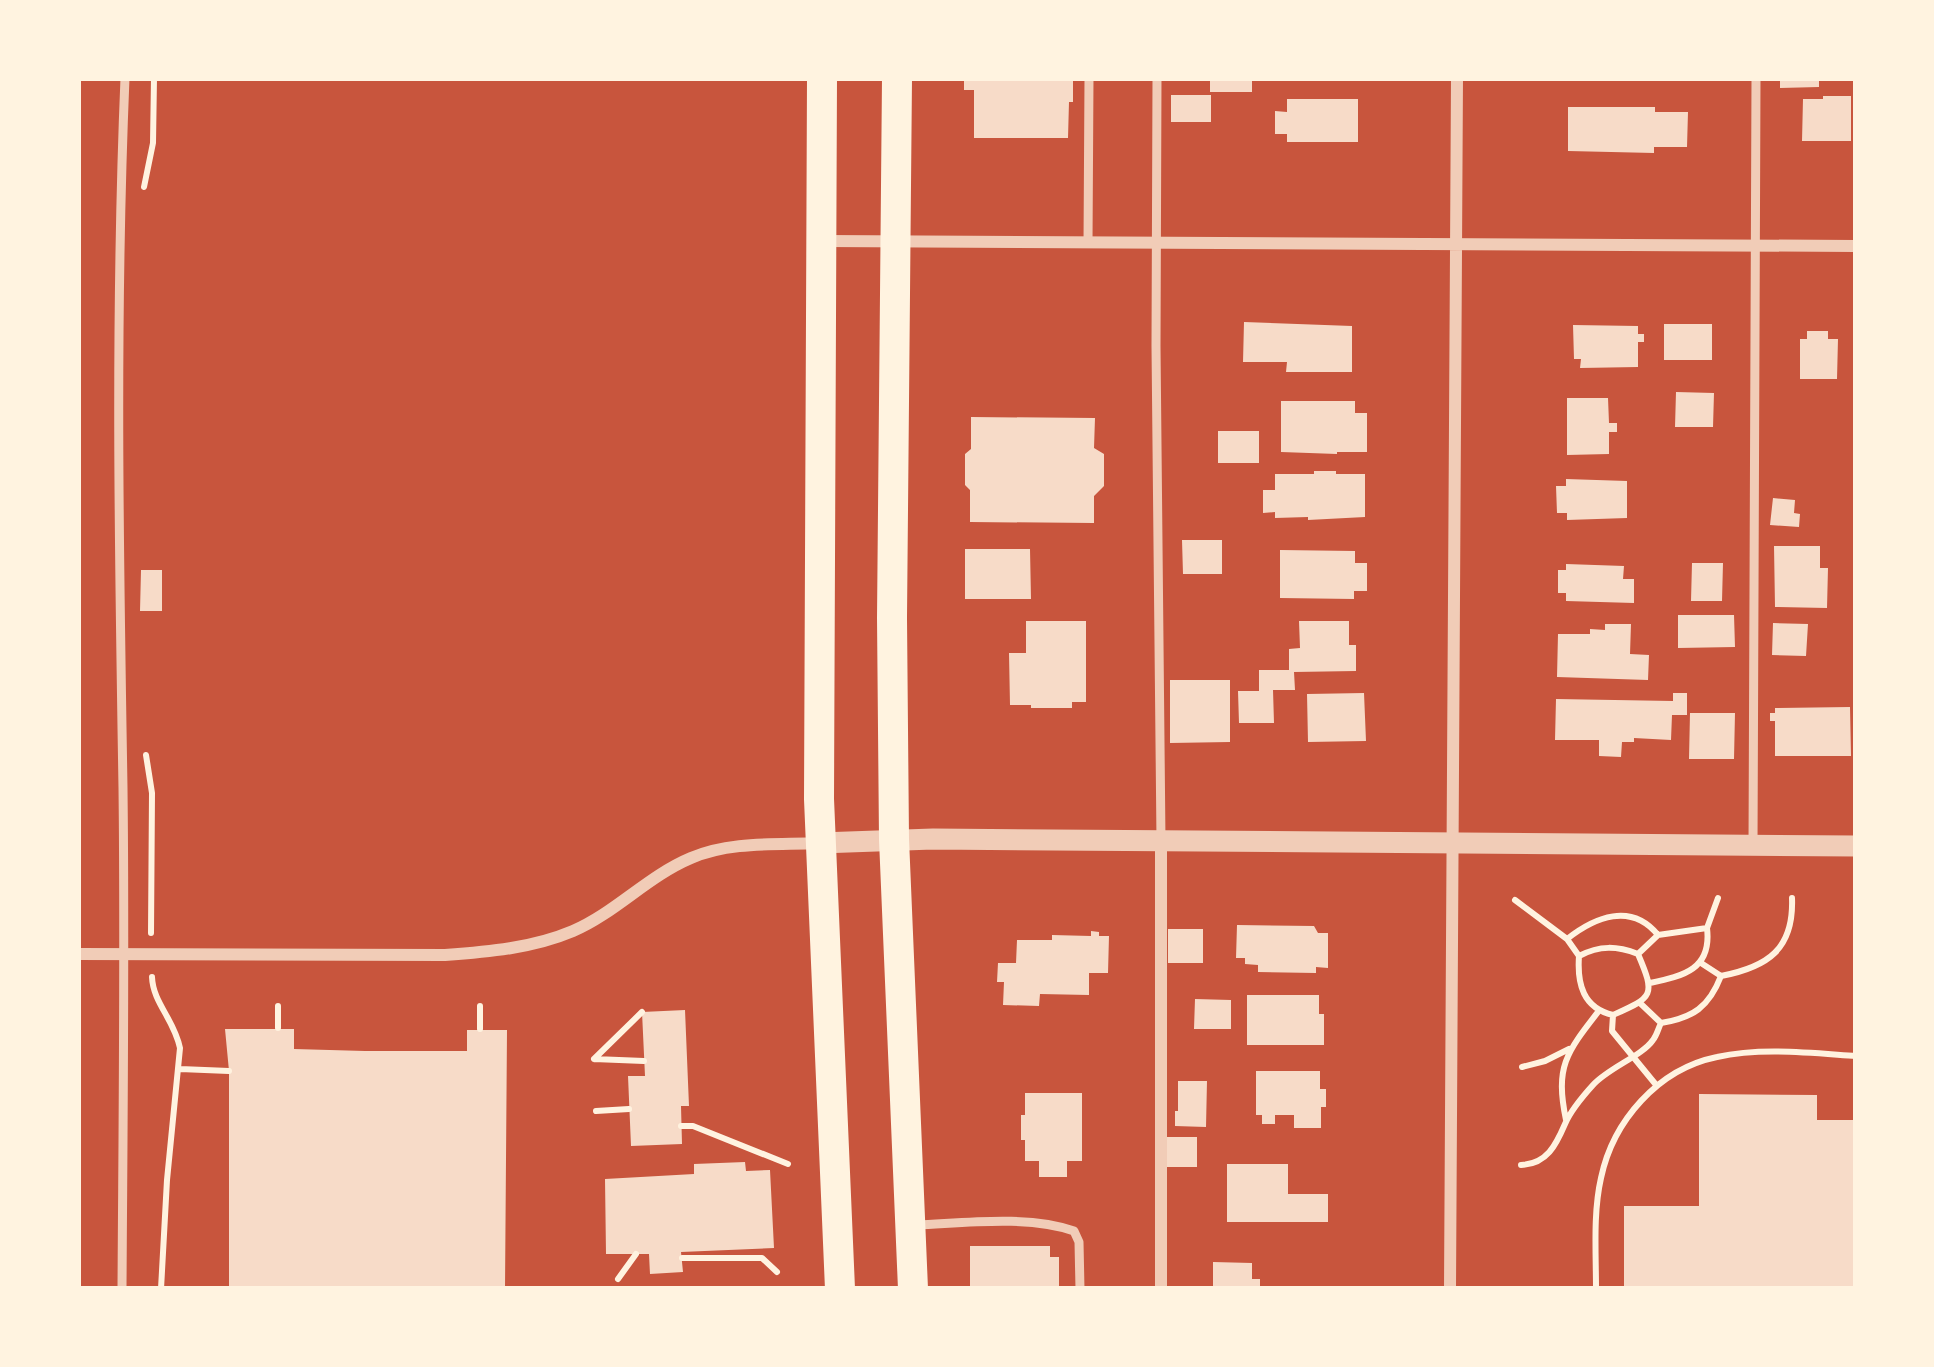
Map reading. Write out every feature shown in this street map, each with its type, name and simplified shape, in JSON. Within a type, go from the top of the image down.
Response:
[{"type":"highway","points":[[822,78],[820,843],[840,1289]]},
{"type":"highway","points":[[896,78],[894,839],[913,1289]]},
{"type":"street","points":[[1450,1289],[1457,78]]},
{"type":"street","points":[[823,242],[1856,246]]},
{"type":"street","points":[[78,954],[446,955],[492,951],[574,931],[669,869],[694,856],[732,847],[894,839],[1856,846]]},
{"type":"street","points":[[1161,842],[1161,1289]]},
{"type":"lane","points":[[122,1289],[119,229],[125,78]]},
{"type":"lane","points":[[1088,242],[1089,78]]},
{"type":"lane","points":[[1157,78],[1161,842]]},
{"type":"lane","points":[[1754,846],[1756,78]]},
{"type":"lane","points":[[909,1226],[990,1222],[1074,1231],[1080,1289]]},
{"type":"path","points":[[1650,983],[1701,963],[1718,898]]},
{"type":"path","points":[[1660,1023],[1685,1019],[1703,1009],[1721,976],[1762,964],[1778,951],[1793,917],[1792,898]]},
{"type":"path","points":[[1515,900],[1567,939],[1579,956],[1577,976],[1583,995],[1598,1012],[1613,1015],[1640,1003],[1648,994],[1650,983],[1638,954],[1606,947],[1579,956]]},
{"type":"path","points":[[1567,939],[1601,917],[1620,914],[1640,920],[1658,935]]},
{"type":"path","points":[[1638,954],[1658,935],[1707,928]]},
{"type":"path","points":[[1701,963],[1721,976]]},
{"type":"path","points":[[152,987],[176,1029],[180,1048],[161,1289]]},
{"type":"path","points":[[1640,1003],[1660,1023]]},
{"type":"path","points":[[278,1006],[278,1028]]},
{"type":"path","points":[[480,1006],[480,1029]]},
{"type":"path","points":[[642,1012],[594,1059],[644,1061]]},
{"type":"path","points":[[1522,1067],[1569,1049],[1598,1012]]},
{"type":"path","points":[[1613,1015],[1612,1031],[1657,1086]]},
{"type":"path","points":[[1521,1165],[1534,1165],[1546,1157],[1595,1082],[1652,1043],[1660,1023]]},
{"type":"path","points":[[1566,1120],[1561,1095],[1569,1049]]},
{"type":"path","points":[[1596,1289],[1601,1177],[1629,1113],[1657,1086],[1716,1057],[1759,1052],[1856,1056]]},
{"type":"path","points":[[180,1069],[230,1071]]},
{"type":"path","points":[[596,1111],[629,1109]]},
{"type":"path","points":[[681,1126],[693,1126],[788,1163]]},
{"type":"path","points":[[618,1279],[636,1254]]},
{"type":"path","points":[[682,1258],[762,1258],[776,1272]]},
{"type":"building","points":[[964,78],[1073,78],[1068,138],[974,138],[974,90],[964,90]]},
{"type":"building","points":[[1210,78],[1252,78],[1252,92],[1210,92]]},
{"type":"building","points":[[1780,78],[1819,78],[1819,87],[1780,88]]},
{"type":"building","points":[[1171,95],[1211,95],[1211,122],[1171,122]]},
{"type":"building","points":[[1851,96],[1851,141],[1802,141],[1803,99]]},
{"type":"building","points":[[1287,99],[1358,99],[1358,142],[1287,142],[1287,134],[1275,134],[1275,111],[1287,112]]},
{"type":"building","points":[[1568,107],[1655,107],[1655,112],[1688,112],[1687,147],[1654,147],[1654,153],[1568,151]]},
{"type":"building","points":[[1244,322],[1352,326],[1352,372],[1286,372],[1287,362],[1243,362]]},
{"type":"building","points":[[1664,324],[1712,324],[1712,360],[1664,360]]},
{"type":"building","points":[[1573,325],[1638,326],[1644,342],[1638,342],[1638,367],[1580,368],[1581,359],[1574,359]]},
{"type":"building","points":[[1807,331],[1828,331],[1828,339],[1838,339],[1837,379],[1800,379],[1800,339],[1807,339]]},
{"type":"building","points":[[1676,392],[1714,393],[1713,427],[1675,427]]},
{"type":"building","points":[[1567,398],[1608,398],[1609,423],[1617,423],[1617,432],[1609,432],[1609,454],[1567,455]]},
{"type":"building","points":[[1281,401],[1355,401],[1355,413],[1367,413],[1367,452],[1281,452]]},
{"type":"building","points":[[971,417],[1095,418],[1094,448],[1104,454],[1104,486],[1094,496],[1094,523],[970,522],[965,454],[971,449]]},
{"type":"building","points":[[1218,431],[1259,431],[1259,463],[1218,463]]},
{"type":"building","points":[[1275,474],[1365,474],[1365,517],[1308,520],[1263,513],[1263,490],[1275,490]]},
{"type":"building","points":[[1566,479],[1627,481],[1627,518],[1567,520],[1567,513],[1557,513],[1556,486],[1566,486]]},
{"type":"building","points":[[1773,498],[1795,500],[1799,527],[1770,525]]},
{"type":"building","points":[[1182,540],[1222,540],[1222,574],[1183,574]]},
{"type":"building","points":[[1774,546],[1820,546],[1820,568],[1828,568],[1827,608],[1775,607]]},
{"type":"building","points":[[965,549],[1030,549],[1031,599],[965,599]]},
{"type":"building","points":[[1280,550],[1355,551],[1355,563],[1367,563],[1367,591],[1354,591],[1354,599],[1280,598]]},
{"type":"building","points":[[1692,563],[1723,563],[1722,601],[1691,601]]},
{"type":"building","points":[[1566,564],[1624,566],[1623,579],[1634,579],[1634,603],[1566,601],[1566,593],[1558,593],[1558,570],[1566,570]]},
{"type":"building","points":[[141,570],[162,570],[162,611],[140,611]]},
{"type":"building","points":[[1678,615],[1734,615],[1735,647],[1678,648]]},
{"type":"building","points":[[1026,621],[1086,621],[1086,702],[1072,702],[1072,708],[1010,705],[1009,653],[1026,653]]},
{"type":"building","points":[[1299,621],[1349,621],[1349,645],[1356,645],[1356,671],[1294,672],[1295,690],[1273,690],[1274,723],[1239,723],[1238,691],[1259,691],[1259,670],[1289,670],[1289,649],[1300,648]]},
{"type":"building","points":[[1773,623],[1808,624],[1806,656],[1772,655]]},
{"type":"building","points":[[1605,624],[1631,624],[1630,654],[1649,655],[1648,680],[1557,677],[1558,634],[1590,634],[1590,629],[1605,630]]},
{"type":"building","points":[[1170,680],[1230,680],[1230,742],[1170,743]]},
{"type":"building","points":[[1364,693],[1366,741],[1308,742],[1307,694]]},
{"type":"building","points":[[1673,693],[1687,693],[1687,715],[1672,715],[1671,740],[1622,742],[1621,757],[1599,756],[1599,740],[1555,740],[1556,699],[1673,701]]},
{"type":"building","points":[[1850,707],[1851,756],[1775,756],[1775,721],[1770,721],[1770,713],[1775,708]]},
{"type":"building","points":[[1690,713],[1735,713],[1734,759],[1689,759]]},
{"type":"building","points":[[1237,925],[1314,926],[1318,933],[1328,933],[1328,968],[1316,967],[1316,973],[1258,972],[1258,965],[1236,958]]},
{"type":"building","points":[[1168,929],[1203,929],[1203,963],[1168,963]]},
{"type":"building","points":[[1091,931],[1109,936],[1108,973],[1089,973],[1089,995],[1040,994],[1039,1006],[1003,1005],[1004,982],[997,982],[998,963],[1016,963],[1017,940],[1091,936]]},
{"type":"building","points":[[1247,995],[1319,995],[1324,1045],[1247,1045]]},
{"type":"building","points":[[1195,999],[1231,1000],[1231,1029],[1194,1029]]},
{"type":"building","points":[[685,1010],[689,1106],[681,1106],[682,1144],[631,1146],[628,1076],[645,1076],[642,1012]]},
{"type":"building","points":[[225,1029],[294,1029],[294,1049],[365,1051],[467,1051],[467,1030],[507,1030],[505,1289],[229,1289]]},
{"type":"building","points":[[1256,1071],[1320,1071],[1320,1089],[1326,1089],[1321,1128],[1294,1128],[1294,1115],[1275,1115],[1275,1124],[1262,1124],[1262,1115],[1256,1115]]},
{"type":"building","points":[[1178,1081],[1207,1081],[1206,1127],[1175,1126]]},
{"type":"building","points":[[1025,1093],[1082,1093],[1082,1161],[1067,1161],[1067,1177],[1039,1177],[1039,1161],[1025,1161],[1021,1115],[1025,1115]]},
{"type":"building","points":[[1699,1094],[1817,1095],[1817,1120],[1856,1120],[1856,1289],[1624,1289],[1624,1206],[1699,1206]]},
{"type":"building","points":[[1163,1137],[1197,1137],[1197,1167],[1163,1167]]},
{"type":"building","points":[[745,1162],[746,1171],[770,1170],[774,1248],[681,1252],[683,1272],[650,1274],[649,1254],[606,1254],[605,1179],[694,1174],[694,1164]]},
{"type":"building","points":[[1227,1164],[1288,1164],[1288,1194],[1328,1194],[1328,1222],[1227,1222]]},
{"type":"building","points":[[970,1246],[1050,1246],[1050,1257],[1059,1257],[1059,1288],[970,1289]]},
{"type":"building","points":[[1213,1262],[1252,1263],[1252,1279],[1260,1279],[1260,1289],[1213,1289]]}]
